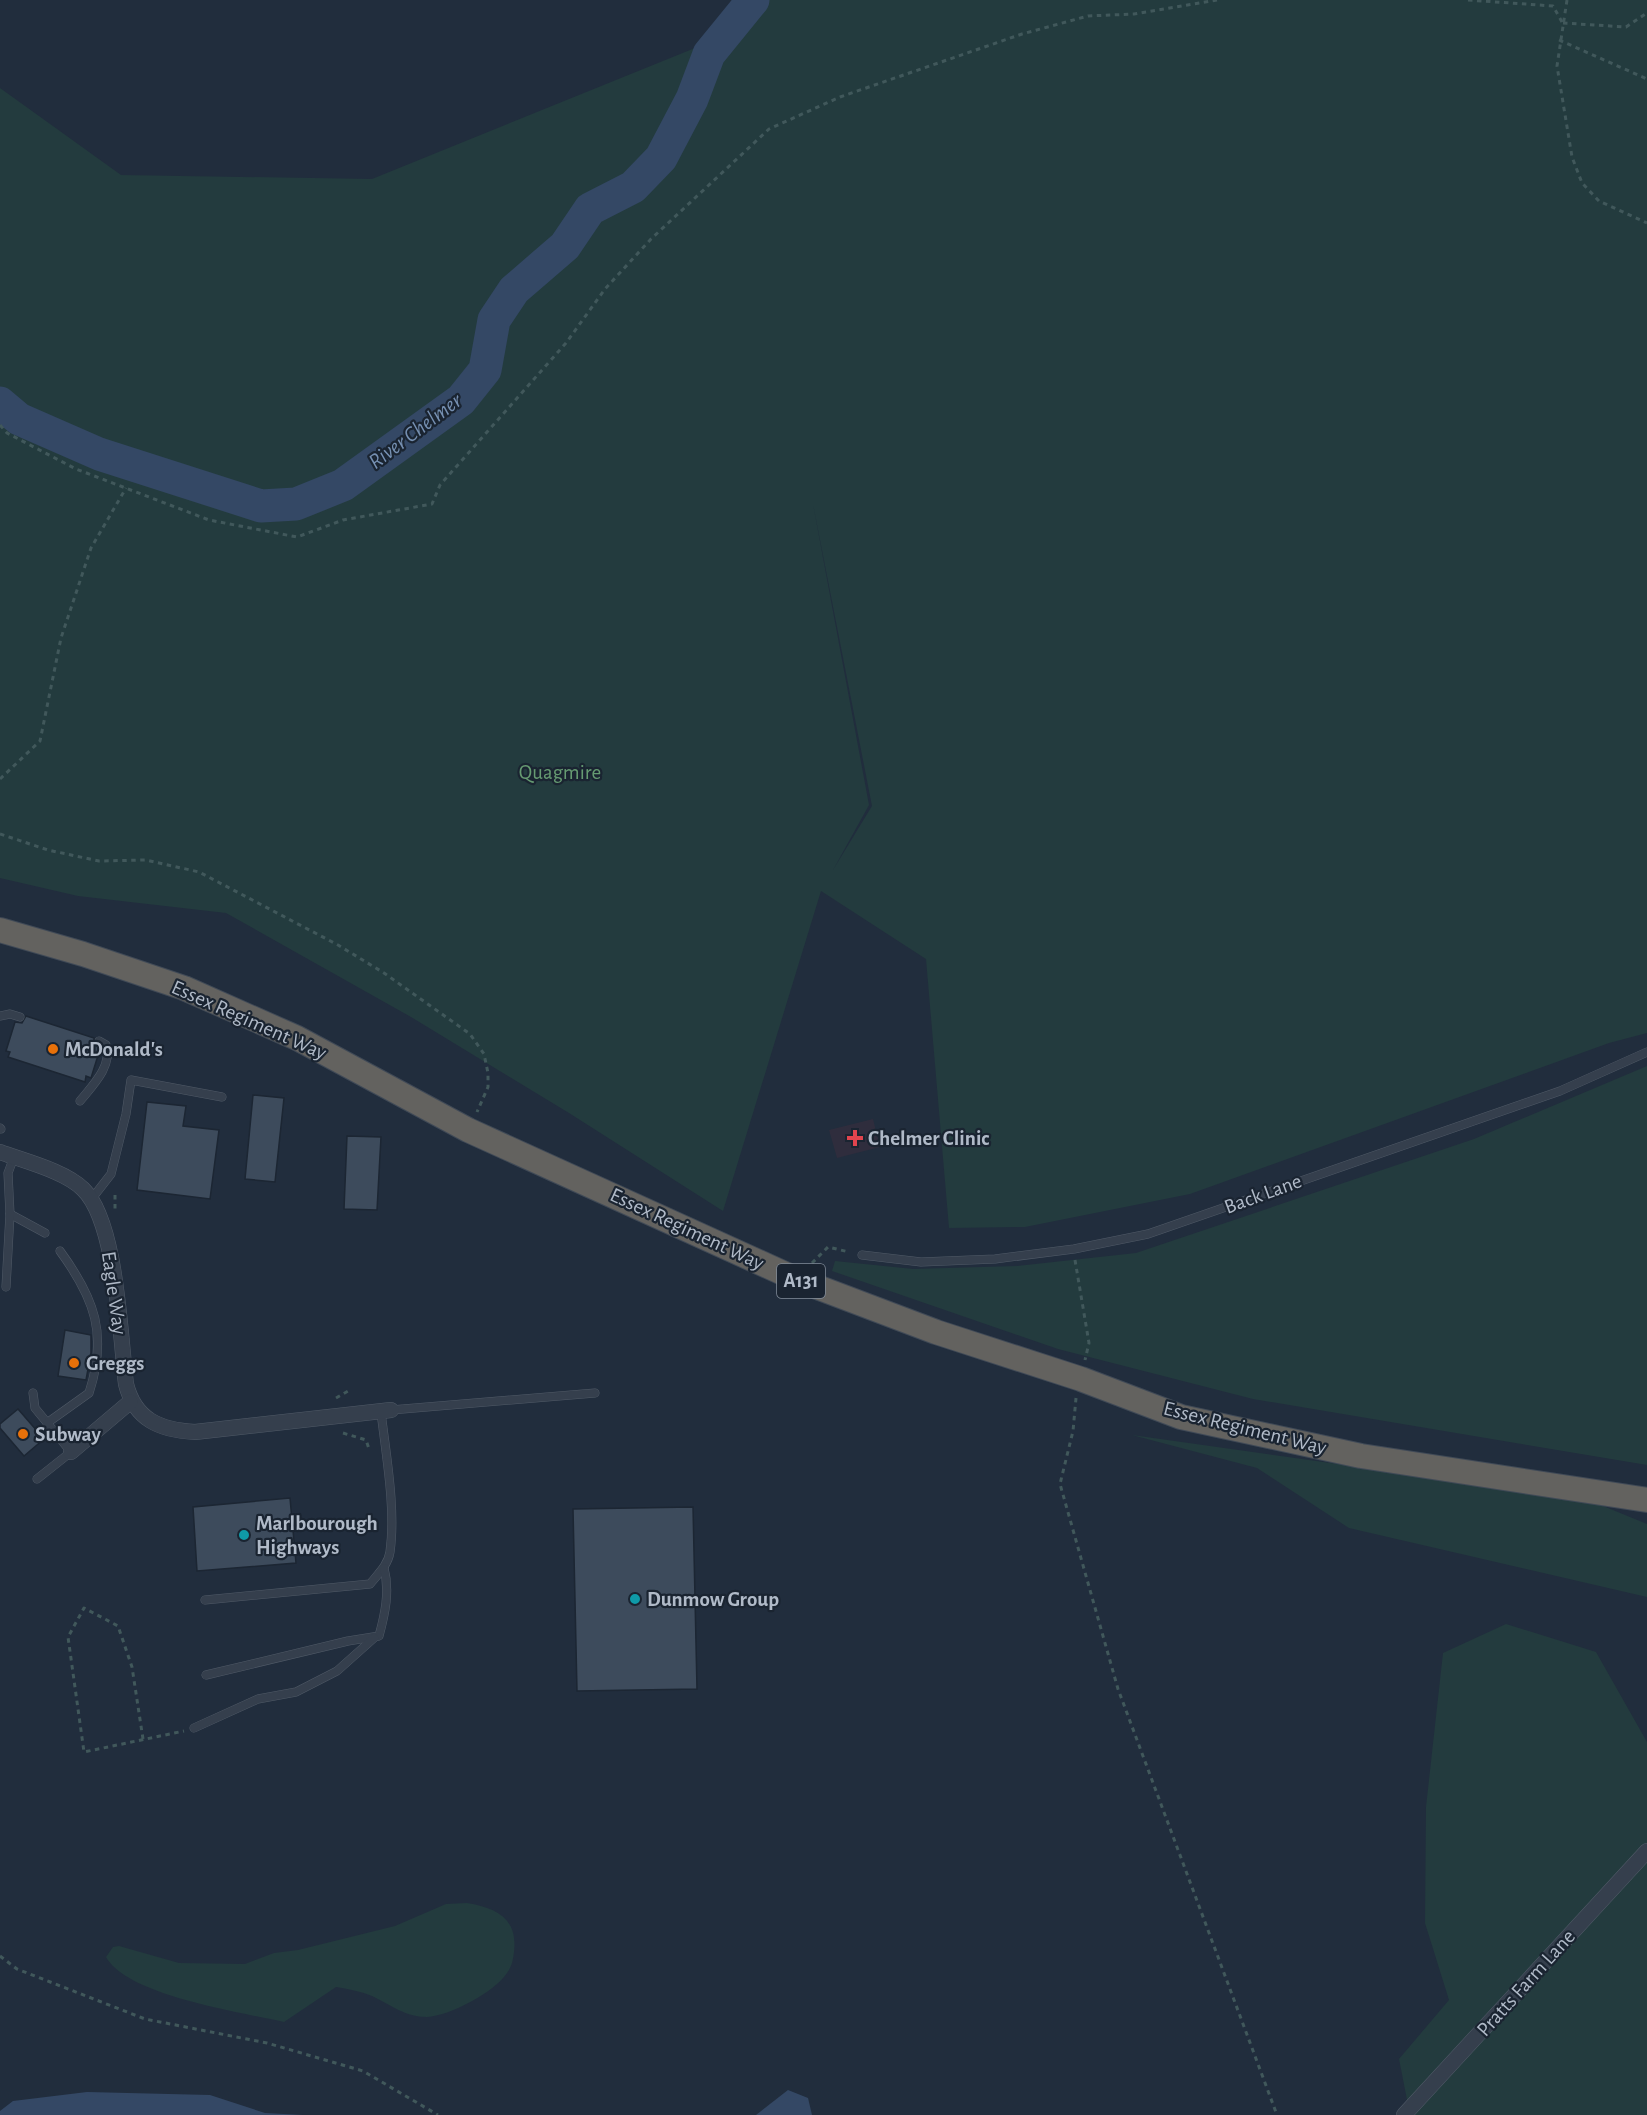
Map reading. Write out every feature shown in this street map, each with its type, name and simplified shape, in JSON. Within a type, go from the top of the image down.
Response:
[{"type":"highway","name":"Essex Regiment Way","points":[[0,930],[83,954],[184,988],[297,1038],[468,1130],[796,1279],[936,1332],[1081,1379],[1181,1417],[1361,1456],[1647,1500]]},
{"type":"street","name":"Eagle Way","points":[[7,1155],[48,1169],[84,1189],[103,1222],[111,1258],[130,1402]]},
{"type":"street","points":[[71,1452],[130,1402],[149,1421],[171,1431],[195,1432],[386,1411]]},
{"type":"street","name":"Pratts Farm Lane","points":[[1404,2115],[1647,1851]]},
{"type":"lane","points":[[0,1019],[10,1014],[20,1017]]},
{"type":"lane","points":[[80,1101],[99,1079],[108,1051],[106,1045],[99,1041]]},
{"type":"lane","name":"Back Lane","points":[[862,1256],[921,1262],[995,1258],[1074,1249],[1148,1234],[1560,1091],[1647,1052]]},
{"type":"lane","points":[[90,1201],[111,1174],[126,1114],[130,1080],[222,1097]]},
{"type":"lane","points":[[6,1287],[10,1214],[7,1155]]},
{"type":"lane","points":[[10,1214],[45,1233]]},
{"type":"lane","points":[[47,1423],[89,1393],[100,1335],[86,1290],[60,1251]]},
{"type":"lane","points":[[33,1393],[35,1408],[71,1452],[37,1479]]},
{"type":"lane","points":[[205,1600],[370,1584],[384,1568],[390,1554],[386,1411],[595,1393]]},
{"type":"lane","points":[[194,1728],[258,1699],[296,1692],[337,1671],[379,1636],[386,1613],[387,1578],[384,1568]]},
{"type":"lane","points":[[206,1675],[375,1637]]},
{"type":"path","points":[[0,424],[7,433],[76,469],[209,520],[297,537],[343,520],[432,504],[440,485],[566,343],[613,281],[651,239],[769,129],[850,93],[1033,31],[1088,16],[1134,14],[1217,0]]},
{"type":"path","points":[[1468,0],[1553,6],[1563,23]]},
{"type":"path","points":[[1567,0],[1559,40],[1557,66],[1572,157],[1581,183],[1599,201],[1647,223]]},
{"type":"path","points":[[1563,23],[1626,27],[1647,13]]},
{"type":"path","points":[[1559,40],[1647,79]]},
{"type":"path","points":[[0,779],[40,741],[60,638],[91,548],[126,488]]},
{"type":"path","points":[[0,834],[48,850],[99,861],[146,860],[199,872],[312,930],[384,973],[470,1034],[484,1054],[488,1087],[468,1130]]},
{"type":"path","points":[[115,1195],[115,1214]]},
{"type":"path","points":[[796,1279],[828,1247],[862,1256]]},
{"type":"path","points":[[1074,1249],[1089,1343],[1060,1484],[1118,1689],[1277,2115]]},
{"type":"path","points":[[327,1401],[338,1398],[350,1390]]},
{"type":"path","points":[[143,1739],[132,1668],[118,1626],[84,1608],[68,1637],[84,1752],[194,1728]]},
{"type":"path","points":[[0,1956],[17,1969],[145,2019],[267,2043],[363,2071],[438,2115]]},
{"type":"shaded area","name":"Chelmer Clinic","points":[[873,1119],[880,1147],[837,1158],[829,1130]]},
{"type":"green space","name":"Quagmire","points":[[742,0],[1647,0],[1647,1033],[1609,1043],[1190,1194],[1025,1227],[949,1228],[926,959],[821,891],[723,1211],[569,1113],[411,1017],[226,913],[78,896],[0,878],[0,88],[121,175],[372,179],[695,48]],"holes":[[[813,504],[872,806],[833,870],[869,805]]]},
{"type":"green space","points":[[1647,1066],[1647,1465],[1253,1399],[1058,1349],[832,1271],[835,1261],[913,1269],[1017,1266],[1136,1253],[1474,1139]]},
{"type":"green space","points":[[1132,1435],[1586,1499],[1647,1524],[1647,1597],[1349,1528],[1257,1468]]},
{"type":"green space","points":[[1506,1624],[1596,1652],[1647,1742],[1647,2115],[1410,2115],[1399,2059],[1449,2000],[1425,1923],[1426,1807],[1443,1653]]},
{"type":"green space","points":[[467,1903],[496,1912],[509,1923],[514,1940],[511,1965],[493,1988],[459,2008],[436,2016],[427,2017],[405,2013],[372,1996],[336,1987],[284,2022],[161,1992],[118,1971],[106,1957],[113,1947],[119,1946],[179,1963],[245,1964],[274,1953],[298,1950],[395,1926],[446,1904]]},
{"type":"water","points":[[788,2090],[808,2098],[812,2115],[756,2115]]},
{"type":"water","points":[[87,2092],[210,2095],[265,2113],[303,2115],[0,2115],[0,2111],[13,2101]]},
{"type":"building","name":"McDonald's","points":[[26,1016],[94,1038],[94,1043],[100,1049],[91,1078],[86,1076],[85,1082],[8,1057],[10,1052],[6,1051],[15,1022],[22,1023]]},
{"type":"building","points":[[253,1095],[284,1098],[275,1182],[245,1179]]},
{"type":"building","points":[[147,1102],[186,1106],[183,1126],[219,1130],[210,1199],[137,1190]]},
{"type":"building","points":[[347,1136],[381,1137],[377,1210],[344,1209]]},
{"type":"building","name":"Greggs","points":[[65,1330],[91,1335],[91,1353],[86,1380],[58,1376]]},
{"type":"building","name":"Subway","points":[[18,1409],[44,1439],[24,1456],[0,1428],[0,1424]]},
{"type":"building","name":"Marlbourough Highways","points":[[290,1498],[296,1563],[197,1571],[193,1507]]},
{"type":"building","name":"Dunmow Group","points":[[693,1507],[697,1689],[577,1691],[573,1509]]},
{"type":"waterway","name":"River Chelmer","points":[[0,403],[19,419],[99,454],[261,506],[296,504],[343,485],[461,400],[485,370],[494,320],[514,290],[565,246],[590,209],[633,187],[661,158],[692,99],[709,54],[753,0]]},
{"type":"place","name":"McDonald's","points":[[53,1049]]},
{"type":"place","name":"Chelmer Clinic","points":[[855,1138]]},
{"type":"place","name":"Greggs","points":[[74,1363]]},
{"type":"place","name":"Subway","points":[[23,1434]]},
{"type":"place","name":"Marlbourough Highways","points":[[244,1535]]},
{"type":"place","name":"Dunmow Group","points":[[635,1599]]}]
